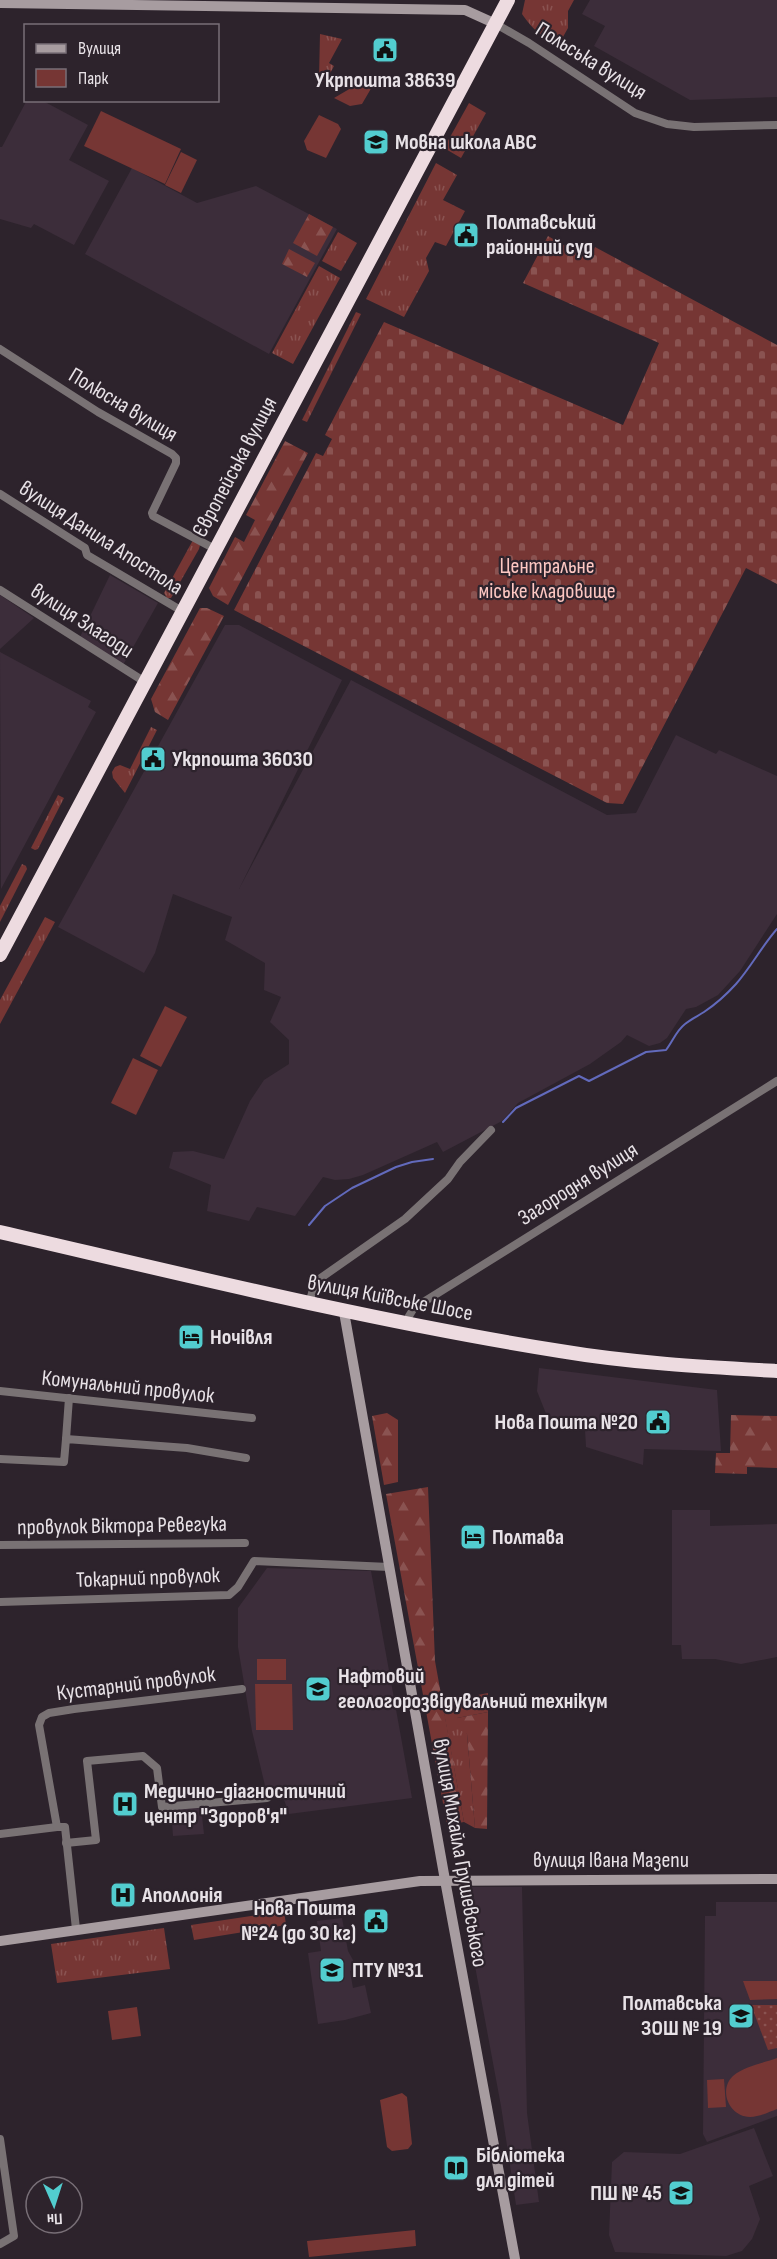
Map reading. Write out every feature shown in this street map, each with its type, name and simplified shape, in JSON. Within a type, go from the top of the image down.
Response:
[{"type":"highway","name":"Європейська вулиця","points":[[0,955],[508,0]]},
{"type":"highway","name":"вулиця Київське Шосе","points":[[0,1232],[407,1325],[589,1355],[777,1371]]},
{"type":"main road","points":[[0,3],[469,10],[496,24]]},
{"type":"main road","name":"вулиця Михайла Грушевського","points":[[344,1312],[445,1881],[516,2259]]},
{"type":"main road","name":"вулиця Івана Мазепи","points":[[0,1941],[396,1884],[445,1881],[777,1879]]},
{"type":"street","name":"Польська вулиця","points":[[496,24],[523,39],[635,113],[667,124],[694,127],[777,125]]},
{"type":"street","name":"Полюсна вулиця","points":[[0,349],[98,412],[172,454],[176,458],[176,463],[153,516],[215,549]]},
{"type":"street","name":"вулиця Данила Апостола","points":[[0,494],[85,548],[87,555],[182,612]]},
{"type":"street","name":"вулиця Злагоди","points":[[0,590],[145,682]]},
{"type":"street","name":"Загородня вулиця","points":[[407,1325],[414,1308],[777,1081]]},
{"type":"street","points":[[309,1304],[315,1282],[405,1219],[448,1179],[460,1162],[492,1130]]},
{"type":"street","name":"Комунальний провулок","points":[[0,1391],[252,1418]]},
{"type":"street","points":[[0,1459],[64,1462],[69,1398]]},
{"type":"street","points":[[66,1439],[187,1448],[246,1458]]},
{"type":"street","name":"провулок Віктора Ревегука","points":[[0,1545],[245,1543]]},
{"type":"street","name":"Токарний провулок","points":[[0,1602],[229,1595],[238,1587],[254,1562],[389,1567]]},
{"type":"street","name":"Кустарний провулок","points":[[76,1929],[65,1827],[57,1827],[39,1725],[42,1717],[50,1713],[74,1709],[242,1689]]},
{"type":"street","points":[[66,1843],[96,1840],[87,1761],[143,1756],[157,1768],[162,1807],[267,1798]]},
{"type":"street","points":[[0,1834],[57,1827]]},
{"type":"street","points":[[0,2139],[14,2236],[0,2244]]},
{"type":"shaded area","points":[[590,0],[777,0],[777,97],[690,100],[594,46],[605,26],[582,14]]},
{"type":"shaded area","points":[[26,102],[45,102],[88,125],[69,160],[109,181],[74,245],[34,224],[31,228],[0,219],[0,147]]},
{"type":"shaded area","points":[[132,168],[197,203],[256,186],[337,229],[269,354],[85,254]]},
{"type":"shaded area","points":[[110,575],[158,603],[123,665],[80,637]]},
{"type":"shaded area","points":[[0,595],[34,618],[0,649]]},
{"type":"shaded area","points":[[225,625],[239,625],[342,680],[239,889],[351,680],[607,815],[636,813],[676,735],[716,754],[719,750],[777,776],[777,914],[740,971],[718,995],[696,1007],[686,1009],[667,1038],[660,1043],[649,1046],[627,1035],[621,1042],[590,1064],[518,1103],[502,1121],[443,1152],[437,1142],[363,1175],[335,1180],[323,1177],[295,1216],[257,1207],[249,1221],[207,1211],[211,1185],[169,1168],[173,1152],[193,1151],[224,1159],[250,1101],[264,1080],[289,1064],[289,1040],[270,1022],[281,997],[264,990],[265,963],[225,940],[232,917],[173,894],[155,953],[144,973],[58,927]]},
{"type":"shaded area","points":[[0,652],[91,701],[88,707],[96,712],[1,889]]},
{"type":"shaded area","points":[[539,1368],[717,1390],[721,1451],[644,1449],[643,1465],[586,1447],[585,1430],[549,1421],[537,1391]]},
{"type":"shaded area","points":[[672,1510],[710,1510],[710,1526],[777,1524],[777,1657],[741,1664],[715,1659],[682,1659],[681,1645],[672,1645]]},
{"type":"shaded area","name":"Нафтовий геологорозвідувальний технікум","points":[[267,1568],[371,1571],[412,1798],[289,1814],[282,1794],[267,1794],[252,1731],[238,1647],[238,1608]]},
{"type":"shaded area","points":[[201,1807],[204,1834],[173,1836],[171,1810]]},
{"type":"shaded area","points":[[469,1887],[522,1887],[527,2113],[539,2202],[516,2205],[501,2106],[462,1896],[464,1889]]},
{"type":"shaded area","name":"Полтавська ЗОШ № 19","points":[[716,1902],[777,1902],[777,2116],[707,2142],[703,2134],[705,1916],[716,1916]]},
{"type":"shaded area","name":"ПТУ №31","points":[[342,1918],[348,1951],[358,1969],[350,1971],[353,1988],[365,1985],[371,2013],[318,2024],[308,1953],[321,1951],[317,1921]]},
{"type":"shaded area","name":"ПШ № 45","points":[[754,2128],[773,2176],[749,2186],[760,2219],[752,2239],[742,2251],[726,2256],[615,2252],[609,2235],[612,2162],[624,2152],[680,2154]]},
{"type":"green space","points":[[525,0],[574,0],[568,11],[568,28],[559,44],[543,36],[525,19],[522,14]]},
{"type":"green space","points":[[320,34],[342,39],[329,63],[334,66],[325,83],[319,79]]},
{"type":"green space","points":[[367,75],[376,80],[362,104],[350,106],[334,98],[363,81]]},
{"type":"green space","points":[[469,103],[486,113],[461,158],[444,148]]},
{"type":"green space","points":[[101,111],[181,149],[165,184],[84,146]]},
{"type":"green space","points":[[319,115],[338,124],[341,129],[326,158],[307,150],[304,141]]},
{"type":"green space","points":[[181,152],[197,160],[181,193],[165,185]]},
{"type":"green space","points":[[436,163],[457,175],[443,200],[465,211],[446,246],[435,242],[426,258],[429,271],[404,317],[366,299]]},
{"type":"green space","points":[[309,214],[333,227],[317,256],[293,243]]},
{"type":"green space","points":[[338,232],[357,243],[341,271],[322,261]]},
{"type":"green space","name":"Центральне міське кладовище","points":[[548,236],[589,260],[595,247],[777,345],[777,584],[746,568],[623,804],[607,803],[234,610],[316,453],[323,456],[332,439],[325,435],[384,322],[623,425],[659,343],[523,283]]},
{"type":"green space","points":[[289,249],[315,263],[307,277],[282,264]]},
{"type":"green space","points":[[319,266],[340,278],[293,364],[272,353]]},
{"type":"green space","points":[[356,312],[361,314],[307,422],[302,420]]},
{"type":"green space","points":[[285,441],[308,453],[228,605],[213,596],[209,588],[235,537],[244,542],[255,520],[246,515]]},
{"type":"green space","points":[[193,540],[200,545],[199,549],[171,598],[167,598],[164,593]]},
{"type":"green space","points":[[200,608],[207,608],[224,616],[168,720],[155,712],[151,699]]},
{"type":"green space","points":[[151,727],[157,730],[125,793],[113,778],[112,772],[120,765],[130,769]]},
{"type":"green space","points":[[58,795],[64,798],[38,849],[35,850],[31,848]]},
{"type":"green space","points":[[22,864],[27,869],[0,922],[0,906]]},
{"type":"green space","points":[[45,917],[55,922],[0,1024],[0,1000]]},
{"type":"green space","points":[[165,1006],[187,1017],[161,1067],[140,1056]]},
{"type":"green space","points":[[133,1058],[158,1070],[136,1115],[111,1103]]},
{"type":"green space","points":[[387,1413],[398,1420],[398,1482],[384,1485],[372,1416]]},
{"type":"green space","points":[[731,1415],[777,1416],[777,1468],[747,1467],[747,1474],[715,1473],[716,1453],[730,1453]]},
{"type":"green space","points":[[428,1487],[435,1661],[464,1822],[447,1825],[386,1494]]},
{"type":"green space","points":[[257,1659],[286,1659],[286,1680],[257,1680]]},
{"type":"green space","points":[[255,1684],[292,1684],[293,1730],[256,1730]]},
{"type":"green space","points":[[488,1693],[488,1712],[457,1718],[467,1734],[475,1828],[464,1822],[442,1702]]},
{"type":"green space","points":[[488,1712],[487,1829],[475,1828],[467,1734],[458,1729],[457,1718]]},
{"type":"green space","points":[[284,1911],[286,1925],[194,1940],[191,1925]]},
{"type":"green space","points":[[164,1928],[170,1969],[57,1983],[51,1944]]},
{"type":"green space","points":[[743,1981],[777,1981],[777,1999],[750,2000]]},
{"type":"green space","points":[[751,2005],[777,2005],[777,2048],[768,2050]]},
{"type":"green space","points":[[137,2007],[141,2036],[112,2040],[108,2011]]},
{"type":"green space","points":[[777,2058],[777,2109],[753,2117],[736,2113],[731,2108],[726,2095],[726,2088],[733,2076],[754,2065]]},
{"type":"green space","points":[[724,2079],[726,2107],[708,2108],[707,2080]]},
{"type":"green space","points":[[402,2093],[407,2097],[412,2144],[408,2149],[392,2151],[387,2147],[380,2100]]},
{"type":"green space","points":[[415,2230],[416,2246],[309,2257],[307,2241]]},
{"type":"waterway","points":[[503,1122],[516,1108],[579,1076],[589,1081],[646,1052],[666,1050],[682,1027],[725,996],[747,971],[777,929]]},
{"type":"waterway","points":[[309,1225],[325,1206],[352,1188],[396,1167],[433,1159]]},
{"type":"place","name":"Укрпошта 38639","points":[[385,50]]},
{"type":"place","name":"Мовна школа ABC","points":[[376,142]]},
{"type":"place","name":"Полтавський районний суд","points":[[466,235]]},
{"type":"place","name":"Укрпошта 36030","points":[[153,759]]},
{"type":"place","name":"Ночівля","points":[[191,1337]]},
{"type":"place","name":"Нова Пошта №20","points":[[658,1422]]},
{"type":"place","name":"Полтава","points":[[473,1537]]},
{"type":"place","name":"Нафтовий геологорозвідувальний технікум","points":[[318,1689]]},
{"type":"place","name":"Медично-діагностичний центр \"Здоров'я\"","points":[[125,1804]]},
{"type":"place","name":"Аполлонія","points":[[123,1895]]},
{"type":"place","name":"Нова Пошта №24 (до 30 кг)","points":[[376,1921]]},
{"type":"place","name":"ПТУ №31","points":[[332,1970]]},
{"type":"place","name":"Полтавська ЗОШ № 19","points":[[741,2016]]},
{"type":"place","name":"Бібліотека для дітей","points":[[456,2168]]},
{"type":"place","name":"ПШ № 45","points":[[681,2193]]}]
